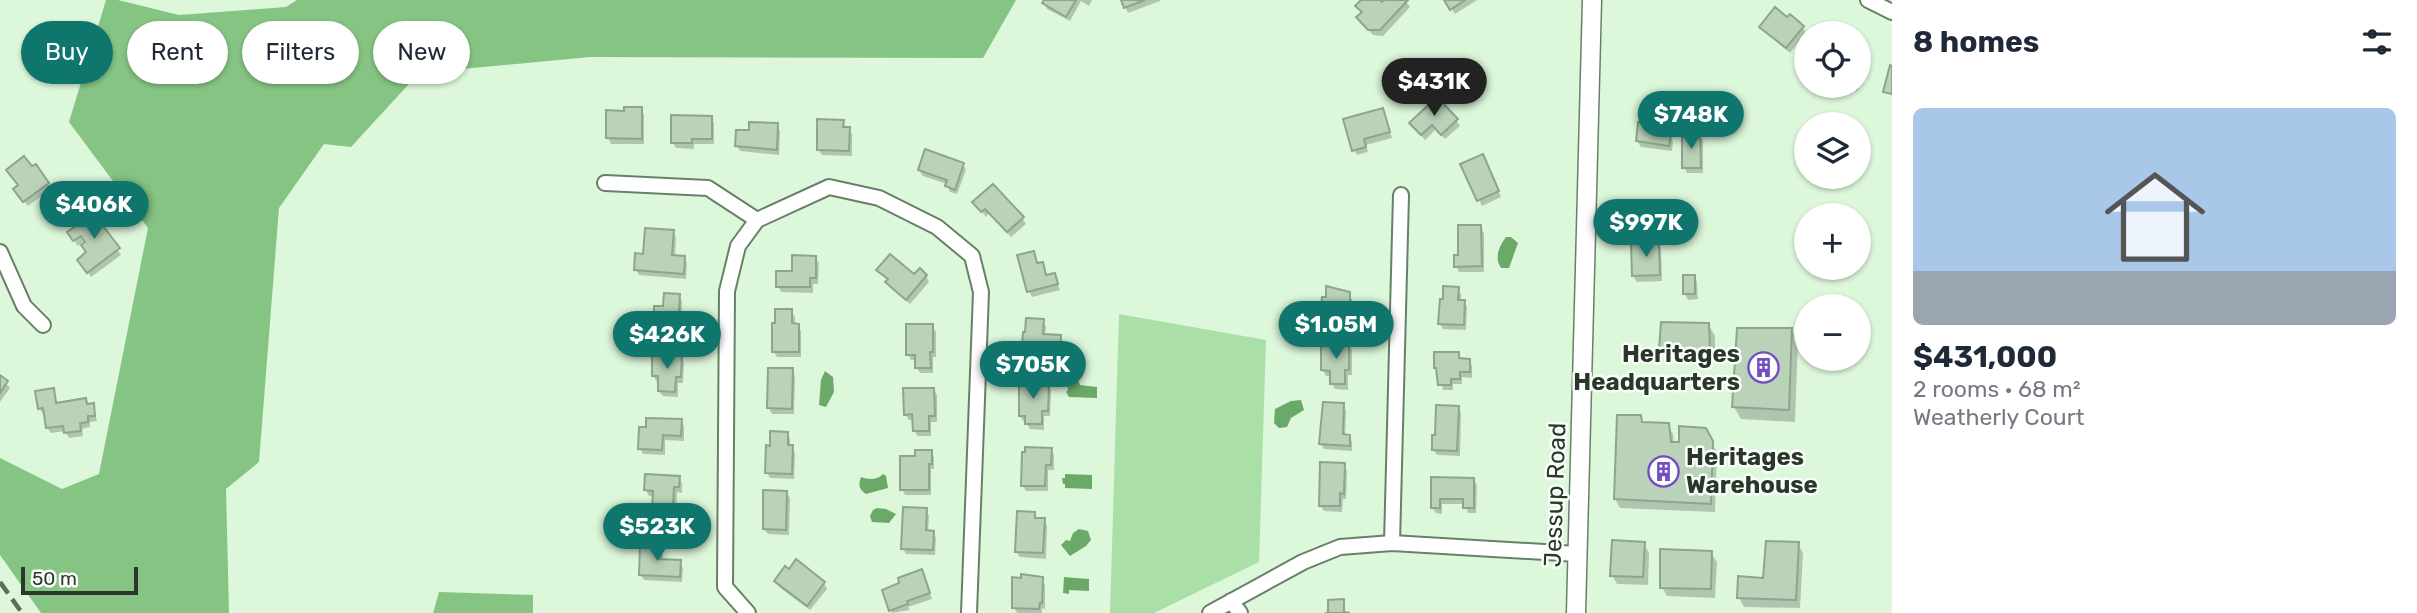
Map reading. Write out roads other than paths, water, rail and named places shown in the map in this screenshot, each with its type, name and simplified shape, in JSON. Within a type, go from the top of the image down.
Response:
[{"type":"street","name":"Jessup Road","points":[[1576,613],[1592,0]]},
{"type":"street","points":[[1868,0],[1892,12]]},
{"type":"street","points":[[605,183],[708,188],[757,220]]},
{"type":"street","points":[[748,613],[725,587],[727,291],[738,246],[757,220],[829,187],[879,198],[937,227],[972,256],[981,292],[969,613]]},
{"type":"street","points":[[1392,543],[1401,195]]},
{"type":"street","points":[[0,252],[24,306],[43,325]]},
{"type":"street","points":[[1210,613],[1236,607],[1303,562],[1340,547],[1392,543],[1577,554]]},
{"type":"railway","points":[[0,582],[22,613]]},
{"type":"place","name":"Heritages Headquarters","points":[[1763,368]]},
{"type":"place","name":"Heritages Warehouse","points":[[1663,471]]}]
